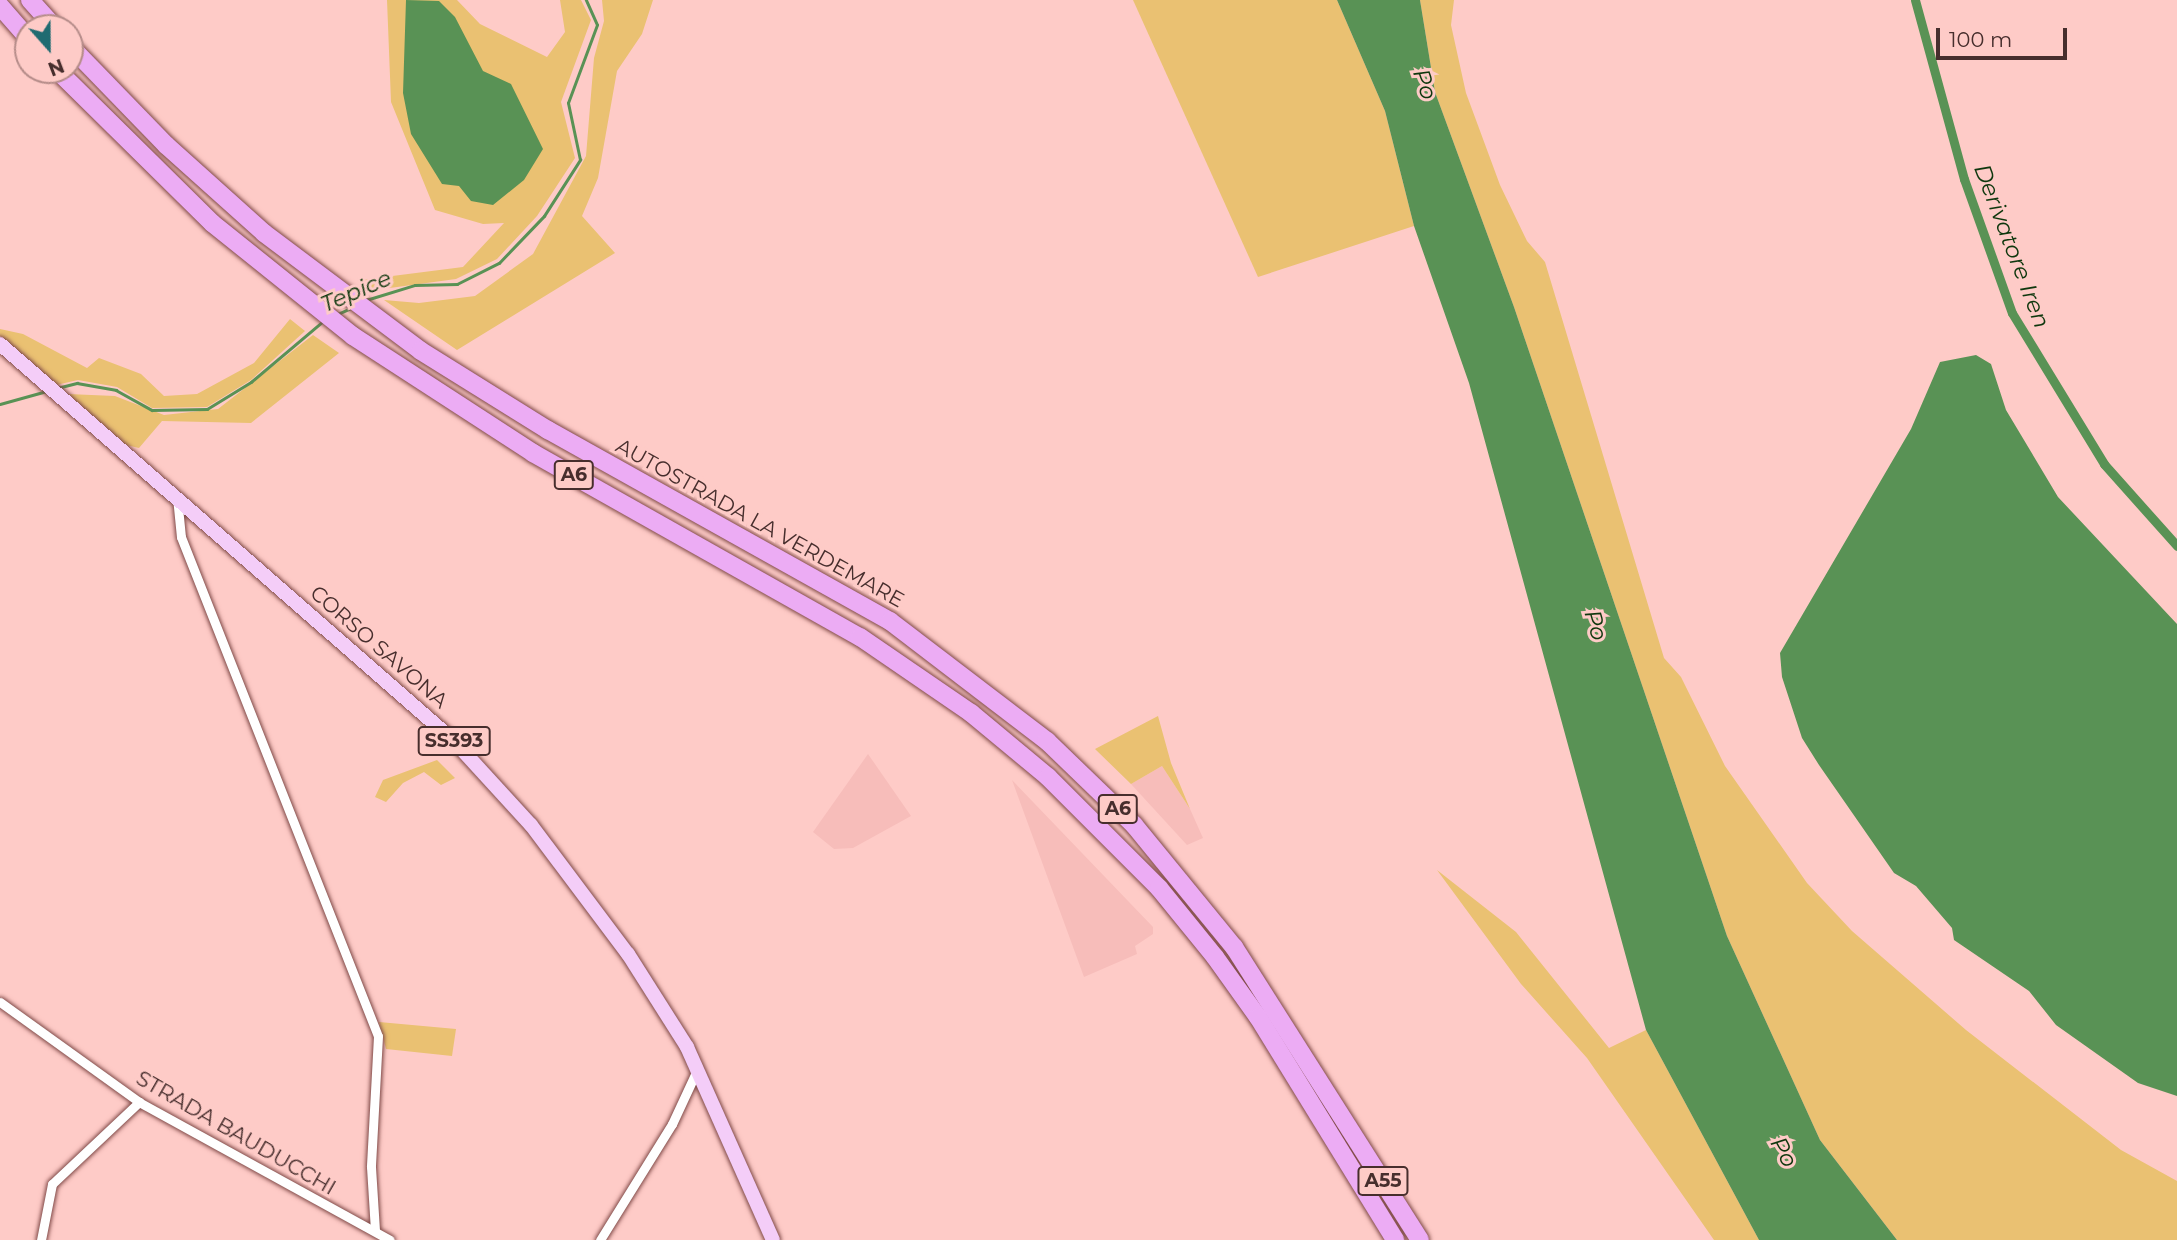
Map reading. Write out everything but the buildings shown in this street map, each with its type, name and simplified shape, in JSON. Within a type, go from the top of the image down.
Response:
[{"type":"highway","points":[[30,0],[42,14]]},
{"type":"highway","points":[[0,6],[14,22]]},
{"type":"highway","name":"AUTOSTRADA LA VERDEMARE","points":[[84,60],[209,185],[376,318],[548,430],[890,621],[1010,709],[1134,825],[1206,910],[1277,1009],[1347,1123]]},
{"type":"highway","name":"A6","points":[[71,84],[155,170],[318,310],[353,336],[533,453],[860,637],[1013,747],[1113,840],[1188,923],[1258,1017],[1329,1132]]},
{"type":"highway","name":"A55","points":[[1347,1123],[1420,1240]]},
{"type":"highway","name":"A55","points":[[1329,1132],[1395,1240]]},
{"type":"main road","name":"CORSO SAVONA","points":[[0,344],[177,497],[470,758],[584,891],[698,1068],[773,1240]]},
{"type":"street","points":[[177,497],[181,537],[378,1036],[371,1167],[375,1230]]},
{"type":"street","name":"STRADA BAUDUCCHI","points":[[0,1002],[139,1102],[390,1240]]},
{"type":"street","points":[[600,1240],[672,1124],[698,1068]]},
{"type":"street","points":[[41,1240],[52,1184],[139,1102]]},
{"type":"shaded area","points":[[387,0],[457,0],[480,24],[547,57],[565,32],[560,0],[581,0],[591,20],[561,102],[575,158],[537,216],[497,259],[456,279],[375,290],[361,280],[463,267],[504,223],[483,224],[435,210],[391,102]]},
{"type":"shaded area","points":[[602,0],[653,0],[642,34],[617,71],[598,178],[582,216],[615,253],[457,350],[384,300],[419,303],[475,296],[533,254],[586,156],[594,58],[604,21]]},
{"type":"shaded area","points":[[1133,0],[1337,0],[1385,111],[1414,226],[1258,277]]},
{"type":"shaded area","points":[[1420,0],[1454,0],[1451,25],[1466,93],[1500,185],[1527,241],[1545,262],[1664,658],[1681,677],[1725,766],[1807,883],[1852,931],[1966,1030],[2121,1150],[2177,1181],[2177,1240],[1897,1240],[1820,1140],[1727,936],[1514,307],[1435,92]]},
{"type":"shaded area","points":[[290,319],[305,331],[251,380],[207,407],[152,408],[117,387],[78,380],[56,385],[0,336],[0,329],[23,334],[87,368],[99,358],[141,374],[164,396],[197,394],[254,363]]},
{"type":"shaded area","points":[[313,335],[339,353],[251,423],[162,421],[139,448],[126,445],[68,394],[115,396],[164,415],[218,409]]},
{"type":"shaded area","points":[[1158,716],[1171,763],[1190,809],[1162,766],[1131,784],[1095,749]]},
{"type":"shaded area","points":[[868,754],[911,816],[853,848],[834,849],[813,832]]},
{"type":"shaded area","points":[[437,760],[455,778],[441,785],[424,772],[403,783],[386,802],[375,797],[383,780]]},
{"type":"shaded area","points":[[1162,766],[1190,809],[1203,838],[1187,845],[1131,784]]},
{"type":"shaded area","points":[[1012,780],[1153,927],[1153,934],[1135,946],[1137,954],[1084,977]]},
{"type":"shaded area","points":[[1437,870],[1516,932],[1609,1048],[1646,1030],[1759,1240],[1714,1240],[1587,1058],[1521,984]]},
{"type":"shaded area","points":[[379,1022],[456,1029],[452,1056],[386,1049]]},
{"type":"water","points":[[406,0],[439,1],[455,17],[483,71],[511,84],[543,149],[524,180],[493,205],[471,201],[459,186],[442,184],[411,134],[403,93]]},
{"type":"water","name":"Po","points":[[1337,0],[1420,0],[1435,92],[1514,307],[1727,936],[1820,1140],[1897,1240],[1759,1240],[1646,1030],[1469,383],[1414,226],[1385,111]]},
{"type":"water","points":[[1976,355],[1991,364],[2006,410],[2058,497],[2177,624],[2177,1096],[2138,1083],[2056,1025],[2029,991],[1954,940],[1952,928],[1916,886],[1894,873],[1819,765],[1802,738],[1782,677],[1780,653],[1911,429],[1940,362]]},
{"type":"waterway","name":"Tepice","points":[[366,300],[415,285],[457,284],[499,263],[544,216],[580,160],[568,103],[597,25],[586,0]]},
{"type":"waterway","name":"Derivatore Iren","points":[[1915,0],[1964,179],[2012,313],[2104,464],[2177,546]]},
{"type":"waterway","name":"Tepice","points":[[338,314],[351,308]]},
{"type":"waterway","name":"Tepice","points":[[57,388],[77,383],[116,390],[152,410],[207,409],[251,382],[322,322]]},
{"type":"waterway","name":"Tepice","points":[[0,404],[47,391]]}]
